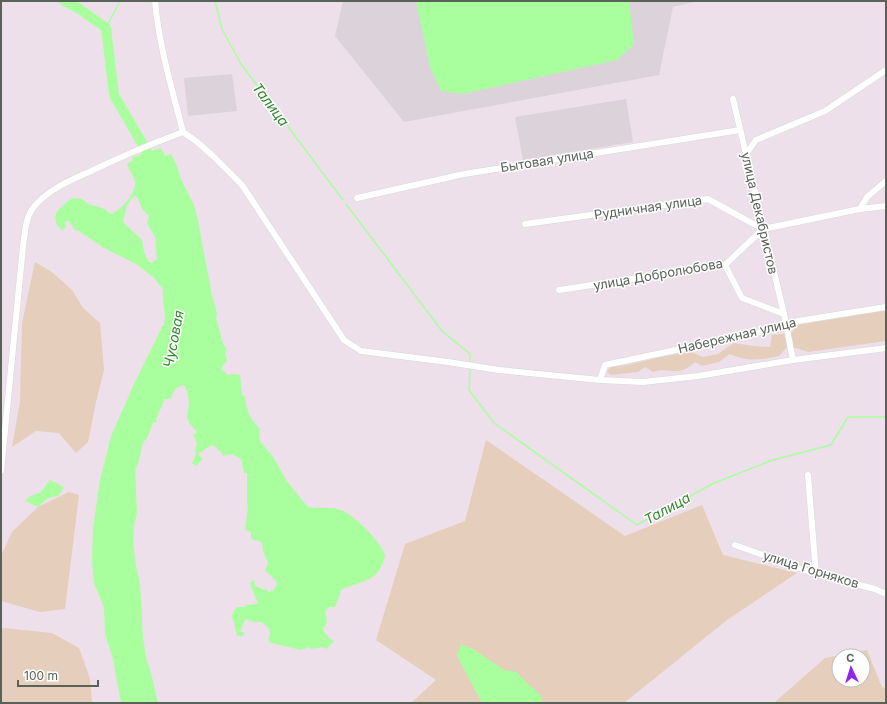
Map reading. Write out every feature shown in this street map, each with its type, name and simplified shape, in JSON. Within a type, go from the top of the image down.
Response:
[{"type":"street","points":[[155,1],[157,22],[165,61],[183,132],[213,156],[242,185],[344,340],[361,350],[498,370],[600,380],[643,382],[698,376],[793,360],[886,348]]},
{"type":"street","points":[[746,154],[756,140],[825,111],[886,70]]},
{"type":"street","name":"улица Декабристов","points":[[732,99],[784,314],[793,360]]},
{"type":"street","name":"Бытовая улица","points":[[356,198],[464,174],[740,130]]},
{"type":"street","points":[[1,471],[23,246],[28,217],[33,208],[46,195],[63,184],[121,156],[183,132]]},
{"type":"street","points":[[860,209],[867,197],[886,181]]},
{"type":"street","name":"Рудничная улица","points":[[525,224],[708,199],[764,229]]},
{"type":"street","points":[[764,229],[860,209],[886,206]]},
{"type":"street","name":"улица Добролюбова","points":[[559,290],[725,265],[764,229]]},
{"type":"street","points":[[725,265],[742,298],[784,314]]},
{"type":"street","name":"Набережная улица","points":[[600,380],[605,364],[786,327],[798,321],[886,307]]},
{"type":"street","points":[[808,475],[816,574]]},
{"type":"street","name":"улица Горняков","points":[[735,545],[816,574],[875,589],[886,594]]},
{"type":"shaded area","points":[[343,1],[698,1],[673,7],[659,75],[404,122],[335,36]]},
{"type":"shaded area","points":[[232,74],[237,111],[188,116],[184,78]]},
{"type":"shaded area","points":[[626,99],[633,142],[523,160],[515,117]]},
{"type":"shaded area","points":[[35,262],[53,273],[72,290],[83,308],[100,323],[104,370],[88,442],[76,453],[59,433],[36,431],[12,447],[20,401],[22,323]]},
{"type":"shaded area","points":[[886,310],[886,341],[808,352],[796,348],[786,348],[779,356],[760,359],[737,357],[730,354],[719,362],[702,366],[695,362],[689,367],[678,371],[665,370],[653,372],[645,367],[638,372],[611,375],[607,372],[610,367],[628,365],[660,357],[691,352],[703,357],[718,354],[734,343],[770,347],[772,335],[791,333],[798,325]]},
{"type":"shaded area","points":[[486,440],[625,536],[702,505],[723,555],[797,573],[727,620],[624,703],[411,703],[436,680],[376,640],[405,544],[465,521]]},
{"type":"shaded area","points":[[69,492],[79,495],[65,609],[40,612],[1,601],[1,556],[12,532],[38,507]]},
{"type":"shaded area","points":[[3,628],[52,633],[79,648],[90,679],[92,703],[1,703],[1,635]]},
{"type":"shaded area","points":[[831,657],[831,688],[871,688],[871,660],[881,685],[886,690],[886,703],[774,703],[825,658]]},
{"type":"water","points":[[416,1],[629,1],[634,44],[617,60],[463,94],[441,91],[430,67]]},
{"type":"water","points":[[161,148],[165,156],[171,154],[177,166],[181,179],[194,205],[197,216],[212,295],[217,313],[216,318],[223,343],[227,350],[225,352],[227,361],[221,369],[228,375],[240,375],[242,395],[245,397],[249,414],[260,429],[260,441],[274,458],[286,480],[307,506],[315,508],[333,508],[341,510],[353,517],[379,543],[385,555],[383,564],[375,575],[364,582],[342,589],[335,607],[330,607],[325,611],[327,622],[323,630],[329,638],[334,641],[327,649],[323,647],[311,649],[309,647],[301,650],[271,643],[268,640],[270,635],[269,628],[261,622],[253,622],[246,619],[240,631],[245,633],[243,636],[237,636],[231,616],[234,613],[233,610],[237,607],[245,607],[248,604],[258,604],[250,583],[253,580],[255,581],[254,584],[256,586],[264,590],[266,589],[269,592],[273,591],[277,582],[265,570],[268,563],[264,554],[262,543],[251,539],[251,532],[245,530],[248,506],[247,473],[244,473],[241,459],[232,454],[223,456],[222,453],[213,445],[198,454],[202,460],[196,466],[192,463],[196,454],[195,450],[197,443],[193,435],[197,432],[189,423],[187,416],[189,403],[187,391],[184,385],[176,388],[170,399],[165,399],[156,419],[157,422],[153,423],[147,438],[143,443],[135,471],[137,513],[134,526],[133,543],[140,583],[143,638],[146,657],[158,703],[121,703],[113,659],[105,634],[104,607],[94,584],[92,558],[93,528],[100,480],[111,436],[135,382],[165,321],[163,289],[153,277],[136,264],[102,247],[79,231],[75,230],[69,221],[65,221],[66,228],[62,230],[57,225],[55,218],[57,211],[69,200],[74,198],[82,199],[88,204],[102,208],[112,214],[120,208],[134,191],[135,181],[127,164],[132,161],[133,157]],"holes":[[[134,196],[137,197],[143,210],[149,216],[147,223],[155,237],[157,259],[151,263],[148,261],[144,252],[142,240],[123,222],[127,205]]]},
{"type":"water","points":[[50,480],[64,487],[58,496],[48,498],[38,507],[25,501],[30,496],[40,493]]},
{"type":"water","points":[[461,644],[473,649],[504,670],[516,672],[541,696],[542,703],[482,703],[457,656]]},
{"type":"waterway","name":"Чусовая","points":[[64,1],[78,8],[106,28],[114,95],[154,164]]},
{"type":"waterway","points":[[106,28],[120,1]]},
{"type":"waterway","name":"Талица","points":[[215,1],[222,29],[241,64],[343,200]]},
{"type":"waterway","name":"Талица","points":[[346,204],[442,331],[470,354],[470,361]]},
{"type":"waterway","name":"Талица","points":[[470,370],[469,390],[494,423],[637,525],[714,483],[773,460],[831,445],[848,417],[886,417]]}]
